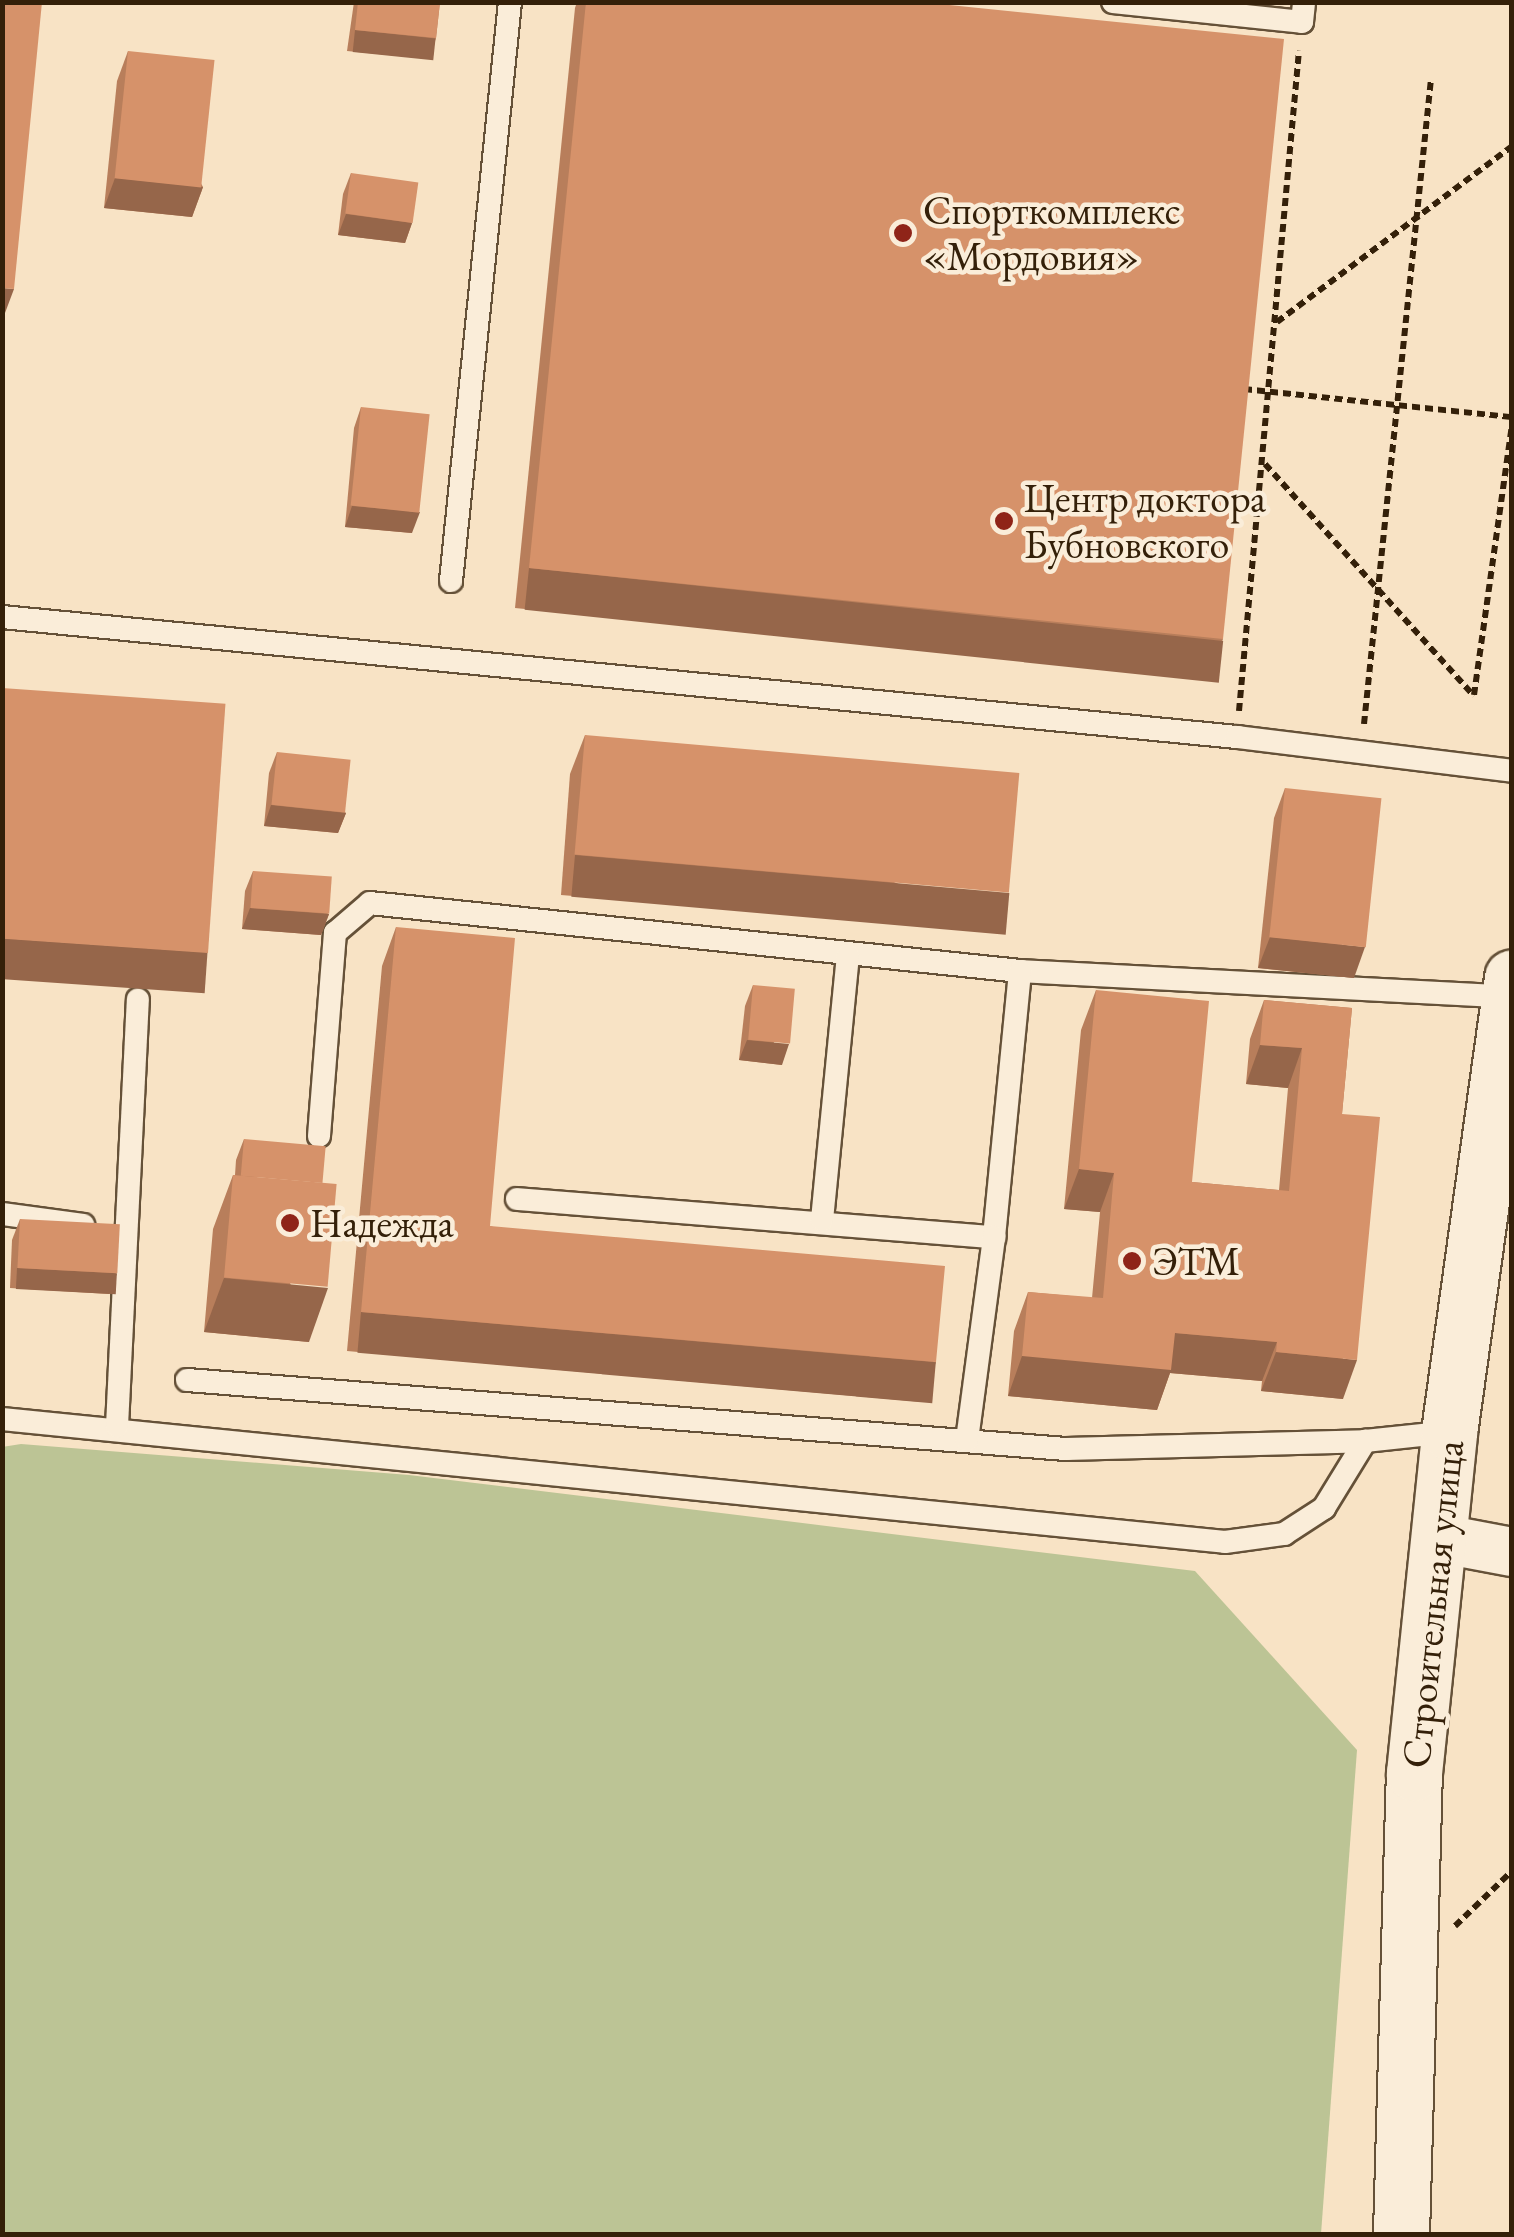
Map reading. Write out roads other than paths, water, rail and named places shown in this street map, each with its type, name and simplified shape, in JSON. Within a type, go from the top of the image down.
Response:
[{"type":"street","name":"Строительная улица","points":[[1400,2234],[1413,1792],[1449,1432],[1510,987]]},
{"type":"street","points":[[1438,1538],[1512,1552]]},
{"type":"lane","points":[[451,581],[510,2]]},
{"type":"lane","points":[[1112,2],[1303,12]]},
{"type":"lane","points":[[2,616],[1237,737],[1512,771]]},
{"type":"lane","points":[[320,1136],[335,933],[370,903],[1020,972],[1510,987]]},
{"type":"lane","points":[[822,1220],[848,955]]},
{"type":"lane","points":[[967,1440],[994,1237],[1020,972]]},
{"type":"lane","points":[[117,1426],[131,1232],[138,1000]]},
{"type":"lane","points":[[517,1198],[994,1237]]},
{"type":"lane","points":[[2,1214],[131,1232]]},
{"type":"lane","points":[[187,1380],[1066,1448],[1365,1441],[1449,1432]]},
{"type":"lane","points":[[2,1419],[117,1426],[1225,1542],[1284,1534],[1324,1508],[1365,1441]]},
{"type":"place","name":"Спорткомплекс «Мордовия»","points":[[903,233]]},
{"type":"place","name":"Центр доктора Бубновского","points":[[1004,521]]},
{"type":"place","name":"Надежда","points":[[290,1223]]},
{"type":"place","name":"ЭТМ","points":[[1132,1261]]}]
